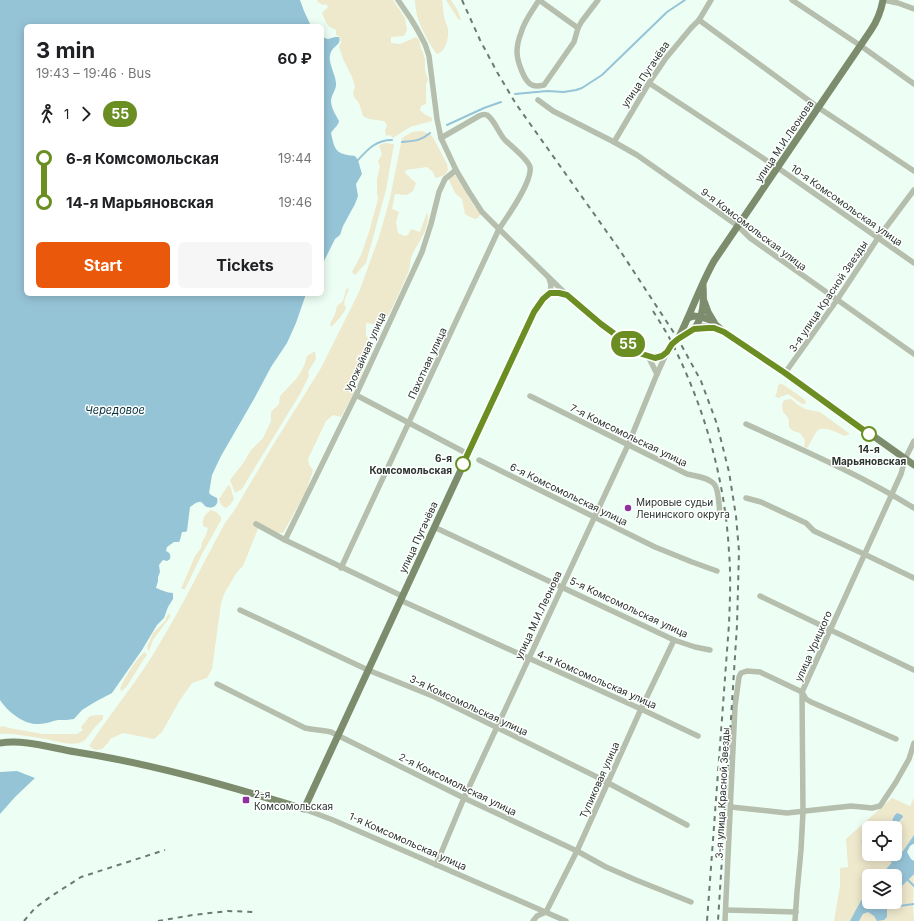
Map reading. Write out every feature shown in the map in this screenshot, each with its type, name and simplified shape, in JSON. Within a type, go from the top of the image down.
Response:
[{"type":"main road","name":"улица М.И.Леонова","points":[[667,352],[675,342],[701,298],[703,283],[714,261],[861,46],[881,11],[883,0]]},
{"type":"main road","points":[[550,293],[567,295],[601,324],[642,354],[655,358],[662,356],[667,352]]},
{"type":"main road","name":"улица Пугачёва","points":[[304,809],[534,312],[543,299],[550,293]]},
{"type":"main road","points":[[648,356],[661,352],[694,329],[701,316],[701,298]]},
{"type":"main road","points":[[701,298],[716,324]]},
{"type":"main road","points":[[701,316],[710,324],[785,373],[914,466]]},
{"type":"main road","points":[[688,318],[701,316],[716,324],[724,332]]},
{"type":"main road","points":[[694,329],[714,328],[724,332]]},
{"type":"main road","name":"1-я Комсомольская улица","points":[[0,743],[18,742],[93,754],[188,776],[304,809]]},
{"type":"street","points":[[398,0],[411,18],[425,44],[429,56],[437,119],[441,138],[456,170],[482,212],[567,295]]},
{"type":"street","points":[[578,28],[539,0],[528,17],[521,32],[517,52],[522,72],[528,83],[538,86],[544,84],[574,42],[578,28],[598,0]]},
{"type":"street","name":"улица Пугачёва","points":[[614,142],[649,83],[666,58],[690,28],[699,20],[710,0]]},
{"type":"street","points":[[792,0],[861,46],[914,84]]},
{"type":"street","points":[[883,0],[898,3],[914,9]]},
{"type":"street","points":[[699,20],[819,108],[914,171]]},
{"type":"street","name":"10-я Комсомольская улица","points":[[649,83],[778,168],[914,264]]},
{"type":"street","name":"9-я Комсомольская улица","points":[[538,100],[553,111],[637,155],[738,226],[750,238],[914,354]]},
{"type":"street","name":"Пахотная улица","points":[[341,568],[499,230],[526,184],[529,174],[530,167],[527,162],[504,139],[491,118],[487,115],[479,116],[441,138]]},
{"type":"street","name":"Урожайная улица","points":[[285,540],[356,395],[422,252],[439,192],[445,179],[456,170]]},
{"type":"street","name":"3-я улица Красной Звезды","points":[[785,373],[837,300],[878,238],[914,190]]},
{"type":"street","points":[[549,277],[551,285],[550,293]]},
{"type":"street","name":"улица М.И.Леонова","points":[[436,865],[464,798],[628,445],[667,352]]},
{"type":"street","points":[[648,356],[657,374]]},
{"type":"street","points":[[356,395],[468,454]]},
{"type":"street","name":"7-я Комсомольская улица","points":[[530,396],[687,474],[705,478],[714,484],[720,515]]},
{"type":"street","points":[[746,424],[844,470],[891,494],[914,508]]},
{"type":"street","name":"улица Урицкого","points":[[795,921],[803,812],[802,692],[901,474],[905,459],[914,441]]},
{"type":"street","name":"6-я Комсомольская улица","points":[[480,460],[655,547],[717,570]]},
{"type":"street","points":[[746,498],[761,502],[806,523],[814,531],[914,578]]},
{"type":"street","name":"4-я Комсомольская улица","points":[[256,524],[401,598],[529,658],[641,708],[698,736]]},
{"type":"street","name":"5-я Комсомольская улица","points":[[434,527],[674,640],[710,650]]},
{"type":"street","points":[[760,596],[914,670]]},
{"type":"street","name":"3-я Комсомольская улица","points":[[240,610],[368,670],[435,697],[597,777],[687,825]]},
{"type":"street","name":"Тупиковая улица","points":[[533,921],[537,916],[546,912],[578,851],[641,708],[674,640]]},
{"type":"street","name":"3-я улица Красной Звезды","points":[[725,921],[736,699],[739,678],[741,673],[747,671],[760,672],[802,692]]},
{"type":"street","name":"2-я Комсомольская улица","points":[[217,684],[305,728],[325,730],[338,736],[464,798],[578,851],[606,867],[691,902]]},
{"type":"street","points":[[802,692],[806,699],[811,702],[896,739]]},
{"type":"street","points":[[731,808],[787,813],[851,806],[872,808],[880,806],[909,759],[914,743]]},
{"type":"street","name":"1-я Комсомольская улица","points":[[304,809],[333,820],[566,921]]},
{"type":"street","points":[[726,910],[796,912]]},
{"type":"shaded area","points":[[317,0],[393,0],[405,18],[407,30],[404,36],[391,37],[391,43],[400,44],[416,37],[419,40],[425,60],[425,70],[428,80],[426,84],[426,104],[421,106],[420,110],[432,118],[432,121],[410,127],[393,138],[390,135],[386,136],[385,131],[387,125],[384,121],[369,119],[363,116],[359,103],[354,97],[353,93],[355,87],[352,77],[339,47],[341,42],[339,36],[336,35],[336,30],[330,27],[327,23],[322,13],[328,7],[326,4],[323,5]]},
{"type":"shaded area","points":[[415,0],[442,0],[448,32],[445,47],[440,53],[437,54],[435,52],[424,34],[415,7]]},
{"type":"shaded area","points":[[446,0],[451,0],[458,11],[461,20],[458,19]]},
{"type":"shaded area","points":[[422,131],[431,135],[434,139],[447,164],[448,170],[445,175],[436,178],[433,172],[427,167],[406,170],[405,173],[416,183],[413,191],[407,195],[395,194],[392,209],[399,212],[396,222],[398,233],[404,236],[408,235],[411,229],[420,232],[427,212],[427,224],[423,236],[411,258],[409,271],[387,318],[382,323],[378,324],[366,323],[366,335],[371,348],[361,377],[354,383],[353,395],[341,417],[333,415],[326,421],[308,459],[309,465],[313,470],[306,492],[283,533],[278,533],[260,524],[243,566],[237,572],[224,594],[221,604],[212,669],[207,678],[192,683],[180,700],[162,732],[154,739],[123,733],[110,739],[102,749],[95,750],[89,746],[149,661],[179,610],[225,523],[234,511],[321,368],[359,292],[379,237],[390,198],[402,138],[412,132]]},
{"type":"shaded area","points":[[385,143],[394,144],[386,190],[366,263],[355,275],[352,272],[361,255],[378,199],[377,179],[380,167],[378,161],[382,154],[379,145]]},
{"type":"shaded area","points":[[453,174],[456,176],[474,206],[481,213],[478,218],[475,219],[465,214],[462,199],[455,193],[449,180]]},
{"type":"shaded area","points":[[349,288],[344,300],[346,308],[342,316],[331,327],[330,324],[337,306],[343,301],[346,289]]},
{"type":"shaded area","points":[[315,351],[316,359],[308,372],[309,376],[300,394],[242,489],[235,493],[230,480],[251,450],[263,438],[271,421],[271,412],[279,404],[280,396],[296,379],[304,366],[307,356]]},
{"type":"shaded area","points":[[781,384],[804,399],[806,402],[805,404],[802,404],[788,394],[778,398],[775,396],[778,385]]},
{"type":"shaded area","points":[[791,399],[805,409],[820,412],[850,434],[844,436],[830,430],[820,429],[816,432],[807,448],[804,447],[805,440],[800,433],[793,431],[789,427],[788,419],[783,412],[782,405],[784,400]]},
{"type":"shaded area","points":[[229,485],[234,499],[226,508],[221,505],[219,499]]},
{"type":"shaded area","points":[[211,510],[216,512],[221,517],[221,520],[185,589],[181,589],[206,535],[208,528],[203,526],[203,521]]},
{"type":"shaded area","points":[[170,613],[170,617],[153,640],[149,651],[147,647],[153,633],[165,621]]},
{"type":"shaded area","points":[[145,652],[147,655],[127,686],[122,691],[120,689],[127,674]]},
{"type":"shaded area","points":[[103,715],[103,719],[85,740],[76,744],[17,735],[0,734],[0,727],[3,726],[43,734],[77,734],[83,730],[81,727],[90,716]]},
{"type":"shaded area","points":[[892,798],[910,806],[914,798],[914,835],[902,852],[902,821],[901,821],[903,818],[894,816],[892,821],[866,821]]},
{"type":"shaded area","points":[[862,825],[862,861],[893,861],[886,869],[862,869],[862,898],[855,913],[850,921],[834,921],[840,886],[840,868],[848,867],[846,839]]},
{"type":"shaded area","points":[[914,874],[914,921],[859,921],[863,914],[868,912],[874,916],[887,916],[887,909],[902,909],[903,885]]},
{"type":"water","name":"Чередовое","points":[[0,0],[300,0],[310,24],[24,24],[24,296],[305,296],[287,343],[271,367],[221,456],[212,475],[209,493],[217,498],[217,504],[214,507],[210,507],[199,502],[190,507],[187,531],[182,532],[179,542],[174,542],[167,547],[166,551],[170,554],[170,559],[167,561],[163,560],[159,565],[160,572],[156,588],[173,593],[173,599],[164,618],[157,625],[142,650],[112,693],[82,710],[74,719],[58,720],[42,724],[33,724],[22,720],[7,709],[0,700]]},
{"type":"water","points":[[339,37],[340,40],[338,44],[330,55],[330,63],[336,82],[331,104],[339,121],[331,133],[335,148],[340,153],[355,156],[358,160],[362,174],[356,184],[358,196],[355,204],[343,226],[340,235],[335,239],[324,261],[324,38],[328,39]]},
{"type":"water","points":[[17,771],[35,778],[0,814],[0,772]]},
{"type":"water","points":[[897,813],[903,817],[900,821],[892,821]]},
{"type":"water","points":[[914,835],[914,844],[910,846],[907,852],[914,861],[914,874],[902,886],[902,869],[886,869],[893,861],[902,861],[903,851]]},
{"type":"water","points":[[862,900],[862,909],[887,909],[887,917],[884,920],[877,921],[874,916],[868,912],[863,914],[859,921],[850,921]]},
{"type":"waterway","points":[[515,94],[547,91],[564,92],[582,88],[602,75],[667,12],[685,0]]},
{"type":"waterway","points":[[447,125],[501,102]]},
{"type":"waterway","points":[[402,142],[414,141],[427,136],[430,133]]},
{"type":"waterway","points":[[358,160],[377,143],[392,140]]},
{"type":"waterway","points":[[908,880],[914,886]]},
{"type":"waterway","points":[[902,906],[914,904]]},
{"type":"railway","points":[[462,0],[480,40],[516,104],[619,249],[678,339],[701,381],[717,424],[729,472],[736,516],[739,551],[737,625],[718,921]]},
{"type":"railway","points":[[653,311],[671,341],[695,394],[704,420],[718,472],[727,525],[730,570],[729,624],[707,921]]},
{"type":"railway","points":[[24,921],[35,908],[81,877],[165,850]]},
{"type":"railway","points":[[158,921],[228,911],[255,912]]},
{"type":"bus line","name":"55","points":[[463,464],[534,312],[543,299],[550,293],[567,295],[601,324],[642,354],[655,358],[662,356],[667,352],[672,344],[694,329],[714,328],[724,332],[785,373],[869,434]]},
{"type":"place","name":"14-я Марьяновская","points":[[869,434]]},
{"type":"place","name":"6-я Комсомольская","points":[[463,464]]},
{"type":"place","name":"Мировые судьи Ленинского округа","points":[[628,508]]},
{"type":"place","name":"2-я Комсомольская","points":[[246,800]]}]
